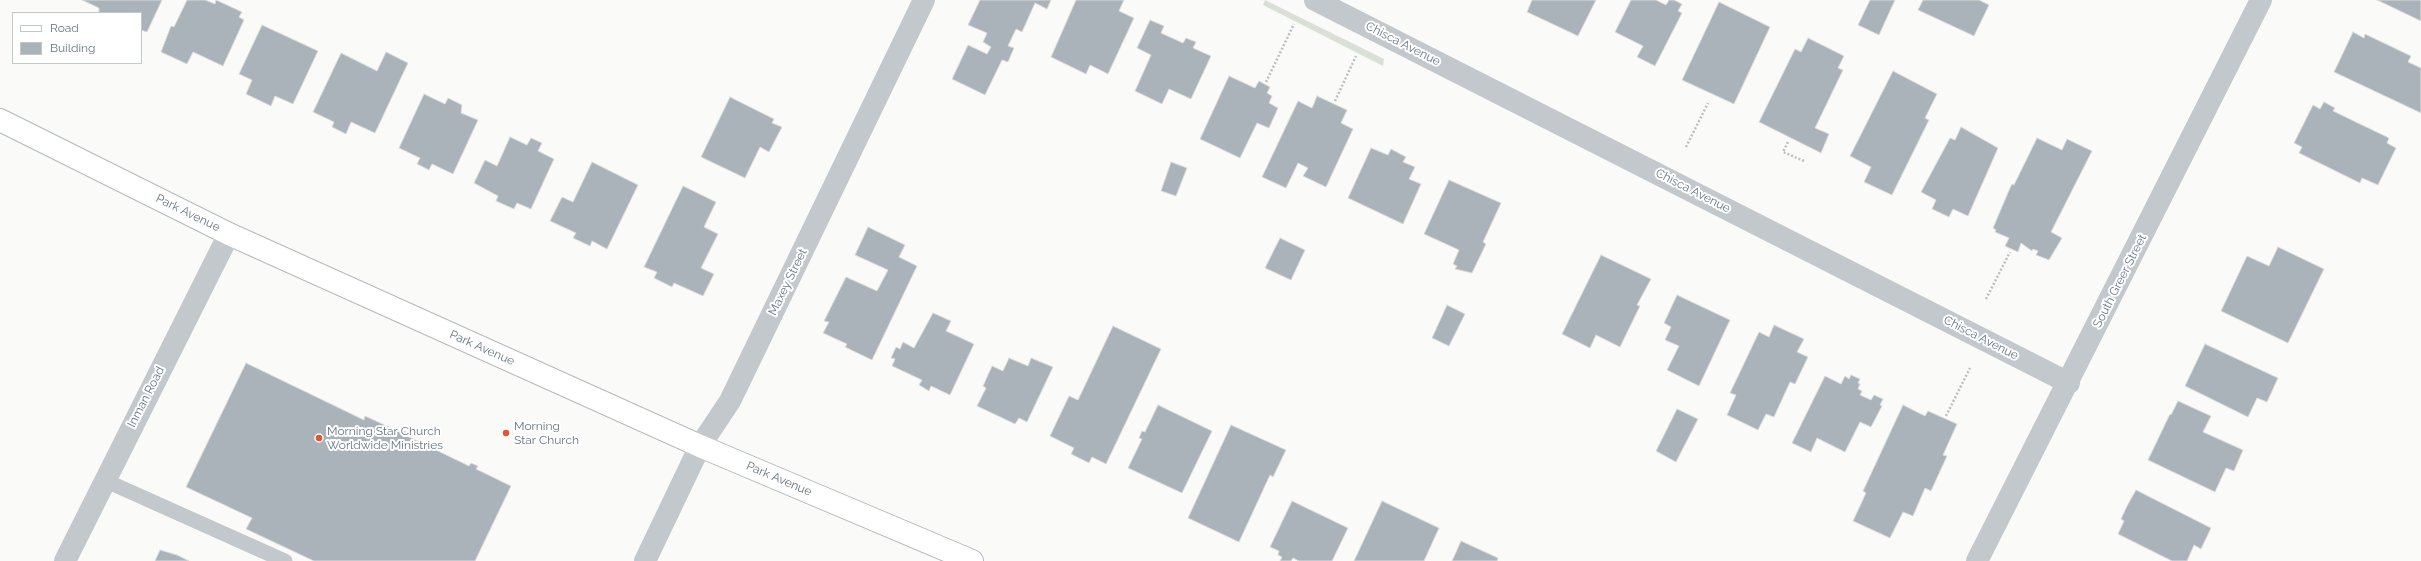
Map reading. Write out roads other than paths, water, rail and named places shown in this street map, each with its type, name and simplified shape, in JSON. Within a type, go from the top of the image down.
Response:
[{"type":"main road","name":"Park Avenue","points":[[0,120],[228,234],[700,446],[972,561]]},
{"type":"street","name":"Maxey Street","points":[[645,561],[700,446],[730,401],[924,0]]},
{"type":"street","name":"Chisca Avenue","points":[[1315,0],[2069,383]]},
{"type":"street","name":"South Greer Street","points":[[1977,561],[2069,383],[2261,0]]},
{"type":"street","name":"Inman Road","points":[[65,561],[104,480],[228,234]]},
{"type":"lane","points":[[104,480],[285,561]]},
{"type":"place","name":"Morning Star Church","points":[[506,433]]},
{"type":"place","name":"Morning Star Church Worldwide Ministries","points":[[319,438]]}]
